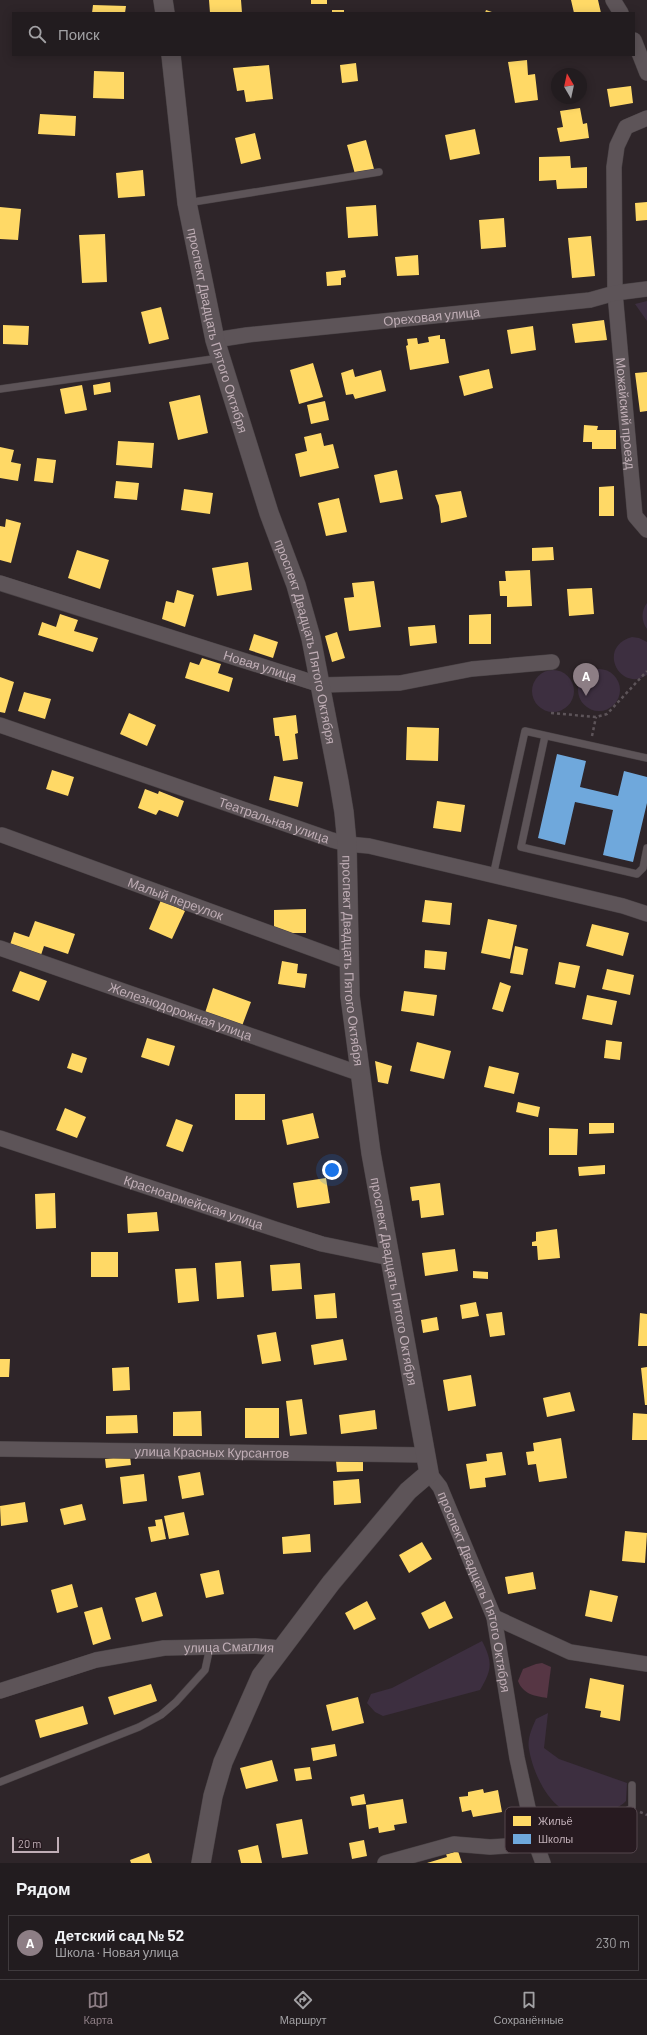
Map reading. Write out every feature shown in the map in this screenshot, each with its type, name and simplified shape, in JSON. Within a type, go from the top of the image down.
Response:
[{"type":"street","points":[[164,0],[165,12]]},
{"type":"street","points":[[613,0],[620,12]]},
{"type":"street","points":[[635,43],[647,73]]},
{"type":"street","name":"проспект Двадцать Пятого Октября","points":[[171,56],[187,203],[215,340],[269,513],[296,585],[311,638],[321,685],[344,812],[347,844],[350,996],[372,1153],[425,1455],[429,1473],[440,1487],[494,1617],[517,1758],[528,1807]]},
{"type":"street","name":"Можайский проезд","points":[[647,118],[626,127],[617,146],[614,167],[615,293],[635,516],[647,530]]},
{"type":"street","name":"Ореховая улица","points":[[215,340],[247,335],[590,300],[615,293],[647,289]]},
{"type":"street","name":"Новая улица","points":[[0,582],[321,685],[400,683],[472,669],[552,662]]},
{"type":"street","name":"Театральная улица","points":[[0,725],[347,844],[369,846],[624,906],[647,914]]},
{"type":"street","name":"Малый переулок","points":[[1,838],[349,962]]},
{"type":"street","name":"Железнодорожная улица","points":[[0,948],[361,1074]]},
{"type":"street","name":"Красноармейская улица","points":[[0,1138],[295,1236],[322,1244],[390,1258]]},
{"type":"street","name":"улица Красных Курсантов","points":[[0,1449],[425,1455]]},
{"type":"street","name":"улица Смаглия","points":[[0,1691],[96,1660],[164,1648],[282,1648],[331,1583],[408,1491],[429,1473]]},
{"type":"street","points":[[494,1617],[570,1652],[647,1664]]},
{"type":"street","points":[[201,1863],[213,1796],[223,1762],[261,1676],[282,1648]]},
{"type":"street","points":[[385,1863],[454,1844],[490,1847],[505,1846]]},
{"type":"street","name":"проспект Двадцать Пятого Октября","points":[[539,1853],[543,1863]]},
{"type":"lane","points":[[187,203],[379,172]]},
{"type":"lane","points":[[0,389],[221,358]]},
{"type":"lane","points":[[493,876],[525,732],[647,758]]},
{"type":"lane","points":[[545,736],[521,847],[637,874],[643,868],[647,848]]},
{"type":"lane","points":[[0,1782],[139,1727],[161,1715],[176,1702],[205,1670],[210,1647]]},
{"type":"lane","points":[[632,1785],[632,1807]]},
{"type":"path","points":[[551,713],[596,716],[607,714],[647,671]]},
{"type":"path","points":[[590,746],[596,716]]},
{"type":"shaded area","points":[[647,301],[647,321],[635,304]]},
{"type":"shaded area","points":[[647,603],[647,629],[642,616]]},
{"type":"shaded area","points":[[632,637],[639,638],[647,642],[647,675],[637,679],[628,678],[621,674],[616,666],[614,658],[615,650],[621,642]]},
{"type":"shaded area","points":[[599,669],[614,675],[620,690],[614,705],[599,711],[584,705],[578,690],[584,675]]},
{"type":"shaded area","points":[[553,670],[568,676],[574,691],[568,706],[553,712],[538,706],[532,691],[538,676]]},
{"type":"shaded area","points":[[482,1641],[486,1648],[490,1666],[487,1677],[480,1690],[383,1716],[375,1712],[367,1703],[371,1694],[392,1688]]},
{"type":"shaded area","points":[[542,1663],[551,1667],[547,1698],[526,1692],[518,1681],[523,1669]]},
{"type":"shaded area","points":[[548,1713],[544,1748],[559,1759],[627,1783],[626,1801],[618,1807],[560,1807],[555,1803],[544,1790],[536,1773],[531,1757],[529,1741],[536,1719]]},
{"type":"building: Жильё","points":[[209,0],[241,0],[242,12],[210,12]]},
{"type":"building: Жильё","points":[[311,0],[327,0],[327,4],[311,4]]},
{"type":"building: Жильё","points":[[571,0],[598,0],[601,12],[574,12]]},
{"type":"building: Жильё","points":[[93,5],[126,6],[125,12],[92,12]]},
{"type":"building: Жильё","points":[[332,10],[344,10],[344,12],[332,12]]},
{"type":"building: Жильё","points":[[527,60],[528,75],[535,74],[538,100],[515,103],[508,62]]},
{"type":"building: Жильё","points":[[356,63],[358,81],[342,83],[340,65]]},
{"type":"building: Жильё","points":[[269,65],[273,99],[246,102],[244,90],[237,91],[233,68]]},
{"type":"building: Жильё","points":[[94,71],[124,72],[124,99],[93,98]]},
{"type":"building: Жильё","points":[[631,86],[633,103],[610,107],[607,89]]},
{"type":"building: Жильё","points":[[580,108],[583,124],[587,123],[589,138],[560,142],[557,128],[563,127],[560,111]]},
{"type":"building: Жильё","points":[[40,114],[76,116],[75,136],[38,134]]},
{"type":"building: Жильё","points":[[475,129],[480,154],[450,160],[445,135]]},
{"type":"building: Жильё","points":[[255,133],[261,159],[241,164],[235,138]]},
{"type":"building: Жильё","points":[[366,140],[374,169],[355,174],[347,145]]},
{"type":"building: Жильё","points":[[570,156],[571,168],[587,167],[587,188],[557,189],[556,180],[539,181],[539,157]]},
{"type":"building: Жильё","points":[[143,170],[145,196],[118,198],[116,173]]},
{"type":"building: Жильё","points":[[647,202],[647,220],[636,221],[635,203]]},
{"type":"building: Жильё","points":[[376,205],[378,236],[348,238],[346,207]]},
{"type":"building: Жильё","points":[[0,207],[21,209],[18,240],[0,239]]},
{"type":"building: Жильё","points":[[504,218],[506,247],[481,249],[479,220]]},
{"type":"building: Жильё","points":[[105,234],[107,282],[82,283],[79,235]]},
{"type":"building: Жильё","points":[[591,236],[595,276],[572,278],[568,238]]},
{"type":"building: Жильё","points":[[418,255],[419,275],[397,276],[395,257]]},
{"type":"building: Жильё","points":[[345,270],[346,277],[341,278],[341,285],[327,286],[326,272]]},
{"type":"building: Жильё","points":[[161,307],[169,339],[149,344],[141,312]]},
{"type":"building: Жильё","points":[[604,320],[607,340],[575,343],[572,324]]},
{"type":"building: Жильё","points":[[3,325],[29,326],[28,345],[3,344]]},
{"type":"building: Жильё","points":[[533,326],[536,350],[511,354],[507,330]]},
{"type":"building: Жильё","points":[[440,335],[440,339],[445,339],[449,363],[410,370],[406,346],[408,345],[407,339],[417,338],[418,344],[429,342],[428,337]]},
{"type":"building: Жильё","points":[[313,363],[323,397],[299,404],[290,370]]},
{"type":"building: Жильё","points":[[353,369],[355,377],[381,370],[386,391],[355,399],[353,394],[346,395],[341,373]]},
{"type":"building: Жильё","points":[[489,369],[493,388],[464,396],[459,376]]},
{"type":"building: Жильё","points":[[647,372],[647,411],[640,412],[635,373]]},
{"type":"building: Жильё","points":[[110,382],[111,392],[94,395],[93,385]]},
{"type":"building: Жильё","points":[[82,385],[87,410],[65,414],[60,389]]},
{"type":"building: Жильё","points":[[200,395],[208,433],[178,440],[169,402]]},
{"type":"building: Жильё","points":[[325,401],[329,420],[311,424],[307,405]]},
{"type":"building: Жильё","points":[[584,425],[598,426],[597,430],[616,430],[616,449],[592,449],[592,442],[583,442]]},
{"type":"building: Жильё","points":[[321,433],[324,446],[333,444],[339,468],[300,477],[295,454],[307,451],[304,437]]},
{"type":"building: Жильё","points":[[118,441],[154,443],[152,468],[116,465]]},
{"type":"building: Жильё","points":[[0,447],[14,450],[11,462],[21,464],[18,481],[0,478]]},
{"type":"building: Жильё","points":[[37,458],[56,460],[53,483],[34,481]]},
{"type":"building: Жильё","points":[[397,470],[403,499],[380,503],[374,475]]},
{"type":"building: Жильё","points":[[116,481],[139,483],[137,500],[114,498]]},
{"type":"building: Жильё","points":[[614,486],[614,516],[599,516],[599,487]]},
{"type":"building: Жильё","points":[[184,489],[213,493],[210,514],[181,510]]},
{"type":"building: Жильё","points":[[461,491],[467,517],[441,523],[439,506],[435,495]]},
{"type":"building: Жильё","points":[[339,498],[347,532],[326,536],[318,503]]},
{"type":"building: Жильё","points":[[6,519],[21,523],[11,563],[0,560],[0,526],[5,527]]},
{"type":"building: Жильё","points":[[553,547],[554,560],[532,561],[532,548]]},
{"type":"building: Жильё","points":[[77,550],[109,560],[100,589],[68,578]]},
{"type":"building: Жильё","points":[[248,562],[252,590],[217,596],[212,568]]},
{"type":"building: Жильё","points":[[530,570],[532,606],[507,607],[507,596],[500,596],[499,581],[506,581],[505,571]]},
{"type":"building: Жильё","points":[[374,581],[381,627],[349,631],[344,598],[354,597],[352,583]]},
{"type":"building: Жильё","points":[[592,588],[594,614],[569,616],[567,589]]},
{"type":"building: Жильё","points":[[177,590],[194,595],[185,627],[162,619],[166,601],[174,603]]},
{"type":"building: Жильё","points":[[60,614],[78,620],[74,631],[98,638],[93,652],[38,635],[42,622],[56,627]]},
{"type":"building: Жильё","points":[[491,614],[491,644],[469,644],[469,615]]},
{"type":"building: Жильё","points":[[435,625],[437,643],[410,646],[408,627]]},
{"type":"building: Жильё","points":[[337,632],[345,658],[332,662],[325,636]]},
{"type":"building: Жильё","points":[[254,634],[278,642],[273,658],[249,650]]},
{"type":"building: Жильё","points":[[202,658],[221,664],[218,673],[233,678],[229,692],[185,678],[190,662],[199,665]]},
{"type":"building: Жильё","points":[[0,677],[14,682],[5,713],[0,712]]},
{"type":"building: Жильё","points":[[24,692],[51,699],[45,719],[18,711]]},
{"type":"building: Жильё","points":[[129,713],[156,725],[147,746],[120,734]]},
{"type":"building: Жильё","points":[[296,715],[298,733],[295,734],[298,759],[283,761],[279,736],[275,736],[273,718]]},
{"type":"building: Жильё","points":[[407,727],[439,728],[438,761],[406,760]]},
{"type":"building: Жильё","points":[[52,770],[74,777],[68,796],[46,789]]},
{"type":"building: Жильё","points":[[274,776],[303,782],[298,807],[269,800]]},
{"type":"building: Жильё","points":[[145,789],[158,794],[159,791],[184,801],[178,817],[159,810],[156,815],[138,808]]},
{"type":"building: Жильё","points":[[437,801],[465,805],[461,832],[433,828]]},
{"type":"building: Жильё","points":[[161,900],[185,911],[172,939],[149,929]]},
{"type":"building: Жильё","points":[[425,900],[452,903],[450,925],[422,922]]},
{"type":"building: Жильё","points":[[306,909],[306,933],[274,933],[274,910]]},
{"type":"building: Жильё","points":[[488,919],[517,925],[510,959],[481,953]]},
{"type":"building: Жильё","points":[[35,921],[75,934],[68,954],[44,946],[41,955],[10,945],[14,932],[29,937]]},
{"type":"building: Жильё","points":[[592,924],[629,933],[623,956],[586,946]]},
{"type":"building: Жильё","points":[[515,946],[528,949],[523,975],[510,973]]},
{"type":"building: Жильё","points":[[425,950],[447,952],[445,970],[424,968]]},
{"type":"building: Жильё","points":[[282,961],[298,964],[297,973],[307,974],[305,988],[278,984]]},
{"type":"building: Жильё","points":[[559,962],[580,966],[575,988],[555,984]]},
{"type":"building: Жильё","points":[[607,969],[634,975],[630,995],[602,989]]},
{"type":"building: Жильё","points":[[20,971],[47,981],[39,1001],[12,991]]},
{"type":"building: Жильё","points":[[500,982],[511,986],[503,1012],[492,1009]]},
{"type":"building: Жильё","points":[[213,988],[251,1002],[242,1026],[205,1013]]},
{"type":"building: Жильё","points":[[404,991],[437,995],[434,1016],[401,1011]]},
{"type":"building: Жильё","points":[[587,995],[617,1001],[612,1025],[582,1019]]},
{"type":"building: Жильё","points":[[147,1038],[175,1046],[169,1066],[141,1057]]},
{"type":"building: Жильё","points":[[606,1040],[622,1042],[620,1060],[604,1058]]},
{"type":"building: Жильё","points":[[417,1042],[451,1051],[444,1079],[410,1071]]},
{"type":"building: Жильё","points":[[72,1053],[87,1058],[82,1073],[67,1068]]},
{"type":"building: Жильё","points":[[375,1061],[392,1066],[388,1084],[378,1082]]},
{"type":"building: Жильё","points":[[489,1066],[519,1073],[514,1094],[484,1087]]},
{"type":"building: Жильё","points":[[235,1094],[265,1094],[265,1120],[235,1120]]},
{"type":"building: Жильё","points":[[518,1102],[540,1107],[538,1117],[516,1112]]},
{"type":"building: Жильё","points":[[65,1108],[86,1117],[77,1138],[56,1130]]},
{"type":"building: Жильё","points":[[313,1113],[319,1138],[287,1145],[282,1120]]},
{"type":"building: Жильё","points":[[176,1119],[193,1125],[183,1152],[166,1146]]},
{"type":"building: Жильё","points":[[589,1123],[614,1123],[614,1133],[589,1134]]},
{"type":"building: Жильё","points":[[549,1128],[578,1129],[577,1155],[549,1155]]},
{"type":"building: Жильё","points":[[605,1165],[605,1174],[579,1176],[578,1167]]},
{"type":"building: Жильё","points":[[326,1178],[330,1203],[297,1208],[293,1183]]},
{"type":"building: Жильё","points":[[440,1183],[444,1215],[421,1218],[419,1200],[412,1201],[410,1187]]},
{"type":"building: Жильё","points":[[55,1193],[56,1228],[36,1229],[35,1194]]},
{"type":"building: Жильё","points":[[157,1212],[159,1231],[128,1233],[127,1214]]},
{"type":"building: Жильё","points":[[557,1229],[560,1258],[538,1260],[537,1246],[532,1246],[532,1242],[536,1241],[536,1232]]},
{"type":"building: Жильё","points":[[455,1249],[458,1271],[425,1276],[422,1253]]},
{"type":"building: Жильё","points":[[91,1252],[118,1252],[118,1277],[91,1277]]},
{"type":"building: Жильё","points":[[241,1261],[244,1297],[217,1299],[215,1263]]},
{"type":"building: Жильё","points":[[300,1263],[302,1289],[272,1291],[270,1265]]},
{"type":"building: Жильё","points":[[196,1268],[199,1301],[178,1303],[175,1269]]},
{"type":"building: Жильё","points":[[473,1271],[488,1272],[488,1279],[473,1278]]},
{"type":"building: Жильё","points":[[335,1293],[337,1318],[316,1319],[314,1295]]},
{"type":"building: Жильё","points":[[476,1302],[479,1316],[462,1319],[460,1305]]},
{"type":"building: Жильё","points":[[502,1312],[505,1335],[490,1337],[486,1314]]},
{"type":"building: Жильё","points":[[640,1313],[647,1314],[647,1346],[638,1346]]},
{"type":"building: Жильё","points":[[437,1317],[439,1330],[423,1333],[421,1320]]},
{"type":"building: Жильё","points":[[276,1332],[281,1361],[262,1364],[257,1335]]},
{"type":"building: Жильё","points":[[343,1339],[347,1360],[314,1365],[311,1345]]},
{"type":"building: Жильё","points":[[0,1359],[10,1359],[9,1377],[0,1377]]},
{"type":"building: Жильё","points":[[129,1367],[130,1390],[113,1391],[112,1368]]},
{"type":"building: Жильё","points":[[647,1367],[647,1405],[645,1405],[641,1368]]},
{"type":"building: Жильё","points":[[471,1375],[476,1406],[448,1411],[443,1380]]},
{"type":"building: Жильё","points":[[570,1392],[575,1411],[547,1417],[543,1398]]},
{"type":"building: Жильё","points":[[302,1399],[307,1434],[290,1436],[286,1401]]},
{"type":"building: Жильё","points":[[245,1408],[279,1408],[279,1438],[245,1438]]},
{"type":"building: Жильё","points":[[375,1410],[377,1429],[341,1434],[339,1415]]},
{"type":"building: Жильё","points":[[201,1411],[202,1436],[173,1436],[173,1412]]},
{"type":"building: Жильё","points":[[633,1413],[647,1414],[647,1440],[632,1440]]},
{"type":"building: Жильё","points":[[137,1415],[138,1433],[106,1434],[106,1416]]},
{"type":"building: Жильё","points":[[561,1438],[567,1478],[539,1482],[536,1464],[528,1465],[526,1452],[534,1451],[533,1443]]},
{"type":"building: Жильё","points":[[502,1452],[506,1475],[485,1478],[486,1487],[470,1489],[466,1464],[487,1461],[486,1454]]},
{"type":"building: Жильё","points":[[130,1456],[131,1465],[106,1468],[105,1459]]},
{"type":"building: Жильё","points":[[363,1460],[363,1471],[337,1472],[336,1461]]},
{"type":"building: Жильё","points":[[200,1472],[204,1495],[182,1499],[178,1476]]},
{"type":"building: Жильё","points":[[144,1474],[147,1501],[123,1504],[120,1477]]},
{"type":"building: Жильё","points":[[359,1479],[361,1503],[334,1505],[333,1481]]},
{"type":"building: Жильё","points":[[25,1502],[28,1522],[1,1526],[0,1506]]},
{"type":"building: Жильё","points":[[82,1504],[86,1520],[64,1525],[60,1509]]},
{"type":"building: Жильё","points":[[184,1512],[189,1535],[169,1539],[164,1516]]},
{"type":"building: Жильё","points":[[162,1519],[166,1539],[151,1542],[148,1527],[156,1526],[155,1520]]},
{"type":"building: Жильё","points":[[625,1531],[647,1533],[645,1563],[622,1561]]},
{"type":"building: Жильё","points":[[310,1534],[311,1552],[283,1554],[282,1537]]},
{"type":"building: Жильё","points":[[422,1542],[432,1559],[409,1573],[399,1555]]},
{"type":"building: Жильё","points":[[219,1570],[224,1594],[206,1598],[200,1574]]},
{"type":"building: Жильё","points":[[533,1572],[536,1589],[508,1594],[505,1577]]},
{"type":"building: Жильё","points":[[72,1584],[78,1607],[57,1613],[51,1590]]},
{"type":"building: Жильё","points":[[590,1590],[618,1596],[612,1622],[585,1616]]},
{"type":"building: Жильё","points":[[156,1592],[163,1616],[142,1622],[135,1598]]},
{"type":"building: Жильё","points":[[367,1601],[376,1619],[354,1630],[345,1613]]},
{"type":"building: Жильё","points":[[445,1601],[453,1618],[429,1629],[421,1613]]},
{"type":"building: Жильё","points":[[102,1607],[111,1639],[93,1645],[84,1612]]},
{"type":"building: Жильё","points":[[590,1678],[624,1685],[620,1721],[600,1717],[601,1711],[585,1708]]},
{"type":"building: Жильё","points":[[151,1684],[157,1701],[114,1715],[108,1697]]},
{"type":"building: Жильё","points":[[358,1697],[364,1723],[332,1731],[326,1705]]},
{"type":"building: Жильё","points":[[83,1706],[88,1724],[40,1738],[35,1720]]},
{"type":"building: Жильё","points":[[335,1744],[337,1756],[313,1761],[311,1748]]},
{"type":"building: Жильё","points":[[272,1760],[278,1781],[246,1789],[240,1768]]},
{"type":"building: Жильё","points":[[310,1767],[312,1779],[296,1781],[294,1769]]},
{"type":"building: Жильё","points":[[483,1789],[484,1793],[498,1790],[502,1812],[473,1817],[471,1810],[462,1812],[459,1797],[468,1796],[468,1792]]},
{"type":"building: Жильё","points":[[364,1794],[366,1804],[352,1806],[350,1797]]},
{"type":"building: Жильё","points":[[403,1799],[407,1823],[394,1825],[395,1830],[379,1833],[378,1827],[369,1829],[366,1805]]},
{"type":"building: Жильё","points":[[302,1819],[308,1854],[282,1858],[276,1824]]},
{"type":"building: Жильё","points":[[364,1840],[367,1856],[352,1859],[349,1843]]},
{"type":"building: Жильё","points":[[258,1845],[262,1863],[241,1863],[238,1850]]},
{"type":"building: Жильё","points":[[458,1851],[462,1863],[427,1863],[447,1857],[446,1854]]},
{"type":"building: Жильё","points":[[149,1853],[152,1863],[131,1863],[130,1860]]},
{"type":"building: Школы","points":[[557,754],[586,761],[580,787],[618,796],[624,771],[647,777],[647,803],[633,862],[603,855],[613,810],[575,802],[565,845],[538,838]]},
{"type":"place","name":"Детский сад № 52","points":[[586,696]]}]
